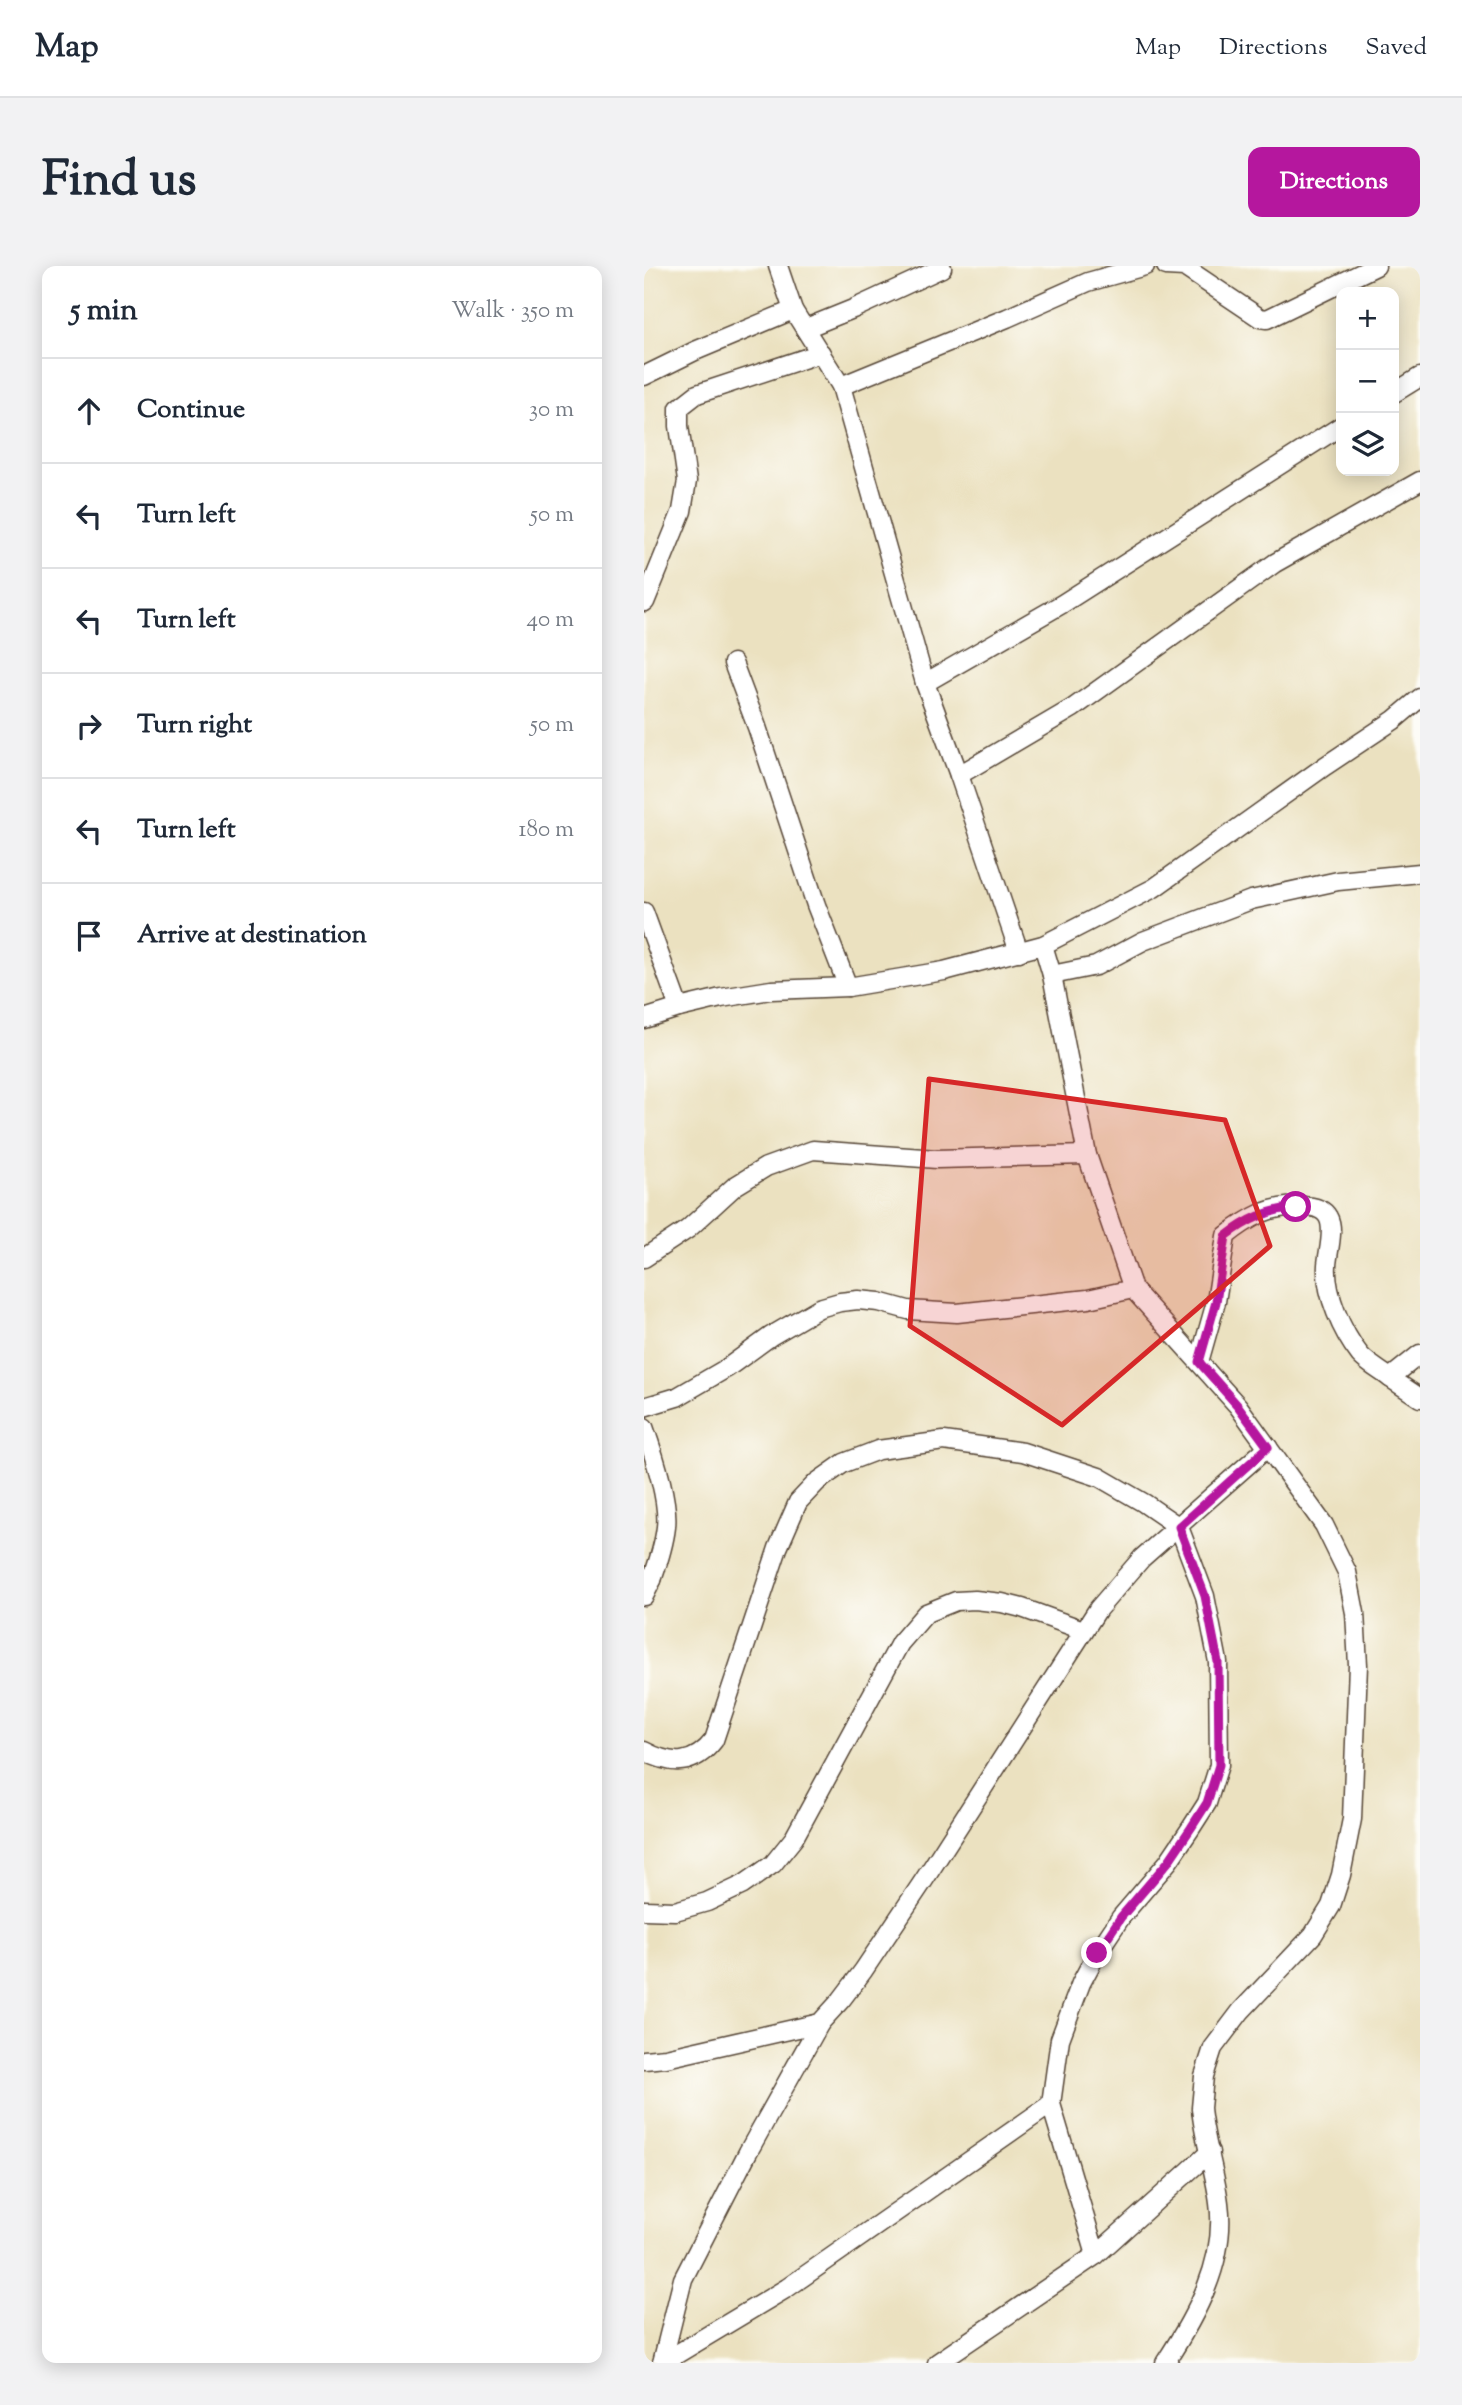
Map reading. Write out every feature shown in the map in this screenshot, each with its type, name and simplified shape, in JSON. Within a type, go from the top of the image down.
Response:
[{"type":"street","points":[[778,266],[793,310],[841,386],[925,683],[1019,952]]},
{"type":"street","points":[[841,386],[1106,270],[1145,266]]},
{"type":"street","points":[[1166,266],[1184,267],[1267,320],[1376,266]]},
{"type":"street","points":[[806,328],[942,268]]},
{"type":"street","points":[[644,376],[695,351],[793,310]]},
{"type":"street","points":[[645,602],[682,511],[687,481],[679,408],[697,394],[821,353]]},
{"type":"street","points":[[1399,390],[1420,377]]},
{"type":"street","points":[[925,683],[1062,604],[1336,429]]},
{"type":"street","points":[[959,775],[1073,708],[1275,563],[1420,481]]},
{"type":"street","points":[[733,663],[816,905],[848,987]]},
{"type":"street","points":[[644,1019],[721,998],[771,990],[848,987],[944,971],[1043,945],[1154,888],[1325,765],[1394,720],[1420,698]]},
{"type":"street","points":[[1052,975],[1096,966],[1143,940],[1251,900],[1338,881],[1420,873]]},
{"type":"street","points":[[644,912],[679,1008]]},
{"type":"street","points":[[1043,945],[1052,975],[1087,1155],[1133,1289],[1238,1406],[1324,1525],[1347,1572],[1355,1613],[1358,1665],[1352,1819],[1341,1875],[1331,1906],[1313,1935],[1241,2011],[1213,2048],[1204,2076],[1201,2098],[1203,2126],[1220,2205],[1217,2252],[1206,2287],[1188,2327],[1165,2363]]},
{"type":"street","points":[[644,1258],[688,1229],[735,1186],[766,1167],[813,1150],[937,1159],[1087,1155]]},
{"type":"street","points":[[1199,1362],[1216,1302],[1226,1236],[1264,1212],[1312,1206],[1324,1212],[1330,1220],[1327,1270],[1331,1297],[1346,1331],[1361,1356],[1420,1398]]},
{"type":"street","points":[[644,1407],[677,1397],[727,1368],[771,1336],[818,1308],[840,1302],[858,1300],[879,1302],[908,1310],[957,1313],[1074,1301],[1133,1289]]},
{"type":"street","points":[[1390,1378],[1420,1354]]},
{"type":"street","points":[[644,1427],[663,1491],[667,1525],[660,1558],[647,1584]]},
{"type":"street","points":[[644,1751],[670,1762],[685,1760],[706,1751],[714,1740],[778,1548],[798,1502],[817,1482],[845,1463],[878,1450],[944,1441],[1023,1452],[1099,1477],[1179,1527],[1205,1596],[1218,1662],[1219,1765],[1207,1803],[1191,1828],[1168,1862],[1121,1917],[1097,1953],[1081,1983],[1060,2039],[1051,2104],[1096,2255]]},
{"type":"street","points":[[662,2363],[683,2279],[748,2152],[820,2023],[863,1971],[924,1880],[1083,1630],[1142,1558],[1268,1447]]},
{"type":"street","points":[[644,1910],[675,1911],[707,1902],[743,1885],[773,1864],[794,1838],[900,1643],[926,1613],[956,1601],[975,1600],[1002,1603],[1083,1630]]},
{"type":"street","points":[[644,2060],[666,2059],[820,2023]]},
{"type":"street","points":[[662,2363],[788,2288],[1051,2104]]},
{"type":"street","points":[[937,2363],[1096,2255],[1210,2152]]},
{"type":"highlighted area","points":[[929,1079],[1225,1120],[1270,1246],[1062,1425],[910,1326]]},
{"type":"route","points":[[1097,1953],[1121,1917],[1168,1862],[1191,1828],[1207,1803],[1219,1765],[1218,1662],[1205,1596],[1179,1527],[1268,1447],[1238,1406],[1199,1362],[1216,1302],[1226,1236],[1264,1212],[1296,1207]]}]
